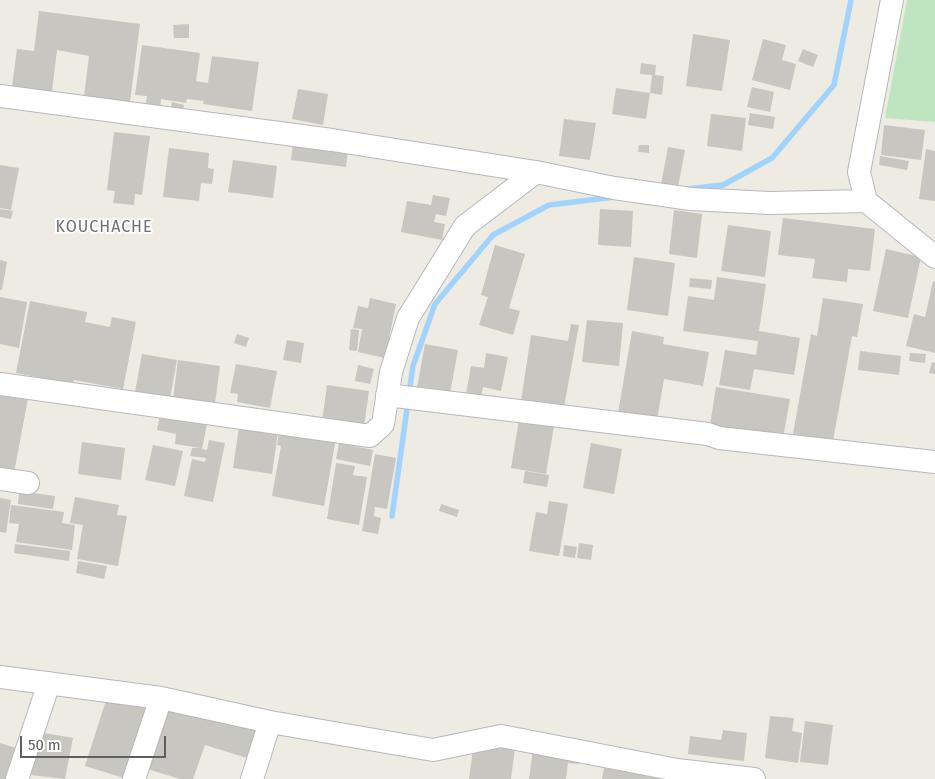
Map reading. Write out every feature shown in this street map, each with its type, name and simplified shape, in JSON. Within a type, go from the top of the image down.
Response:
[{"type":"street","points":[[866,201],[859,172],[892,0]]},
{"type":"street","points":[[0,96],[332,140],[536,172],[614,188],[691,199],[769,203],[866,201],[934,253]]},
{"type":"street","points":[[0,384],[370,436],[383,424],[391,372],[408,318],[465,226],[536,172]]},
{"type":"street","points":[[387,395],[708,434],[719,438],[935,462]]},
{"type":"street","points":[[0,479],[28,483]]},
{"type":"street","points":[[0,677],[161,698],[270,722],[433,750],[501,736],[677,774],[754,779]]},
{"type":"street","points":[[17,779],[49,683]]},
{"type":"street","points":[[134,779],[161,698]]},
{"type":"street","points":[[252,779],[270,722]]},
{"type":"green space","points":[[907,0],[935,0],[935,122],[885,118]]},
{"type":"building","points":[[39,11],[140,24],[130,102],[84,96],[89,56],[57,50],[51,99],[11,94],[17,49],[34,51]]},
{"type":"building","points":[[189,24],[189,38],[174,38],[173,25]]},
{"type":"building","points":[[693,34],[730,40],[722,91],[686,86]]},
{"type":"building","points":[[763,39],[786,45],[782,60],[796,64],[790,90],[752,80]]},
{"type":"building","points":[[142,45],[200,53],[196,81],[208,83],[212,56],[259,62],[252,111],[203,104],[204,101],[187,99],[186,103],[161,99],[160,110],[145,108],[147,96],[135,95]]},
{"type":"building","points":[[803,49],[818,55],[813,67],[798,61]]},
{"type":"building","points":[[641,63],[656,65],[655,75],[664,76],[662,95],[650,93],[652,75],[640,74]]},
{"type":"building","points":[[752,87],[774,92],[770,112],[747,107]]},
{"type":"building","points":[[616,88],[650,93],[646,119],[612,114]]},
{"type":"building","points":[[298,89],[328,94],[323,125],[292,119]]},
{"type":"building","points":[[172,102],[184,105],[182,114],[170,111]]},
{"type":"building","points":[[750,113],[775,117],[773,129],[748,125]]},
{"type":"building","points":[[711,114],[746,118],[742,151],[707,146]]},
{"type":"building","points":[[564,119],[596,123],[590,160],[559,156]]},
{"type":"building","points":[[884,125],[925,130],[921,160],[881,155]]},
{"type":"building","points":[[114,132],[150,136],[142,195],[135,194],[134,205],[113,203],[115,191],[107,190]]},
{"type":"building","points":[[293,142],[348,149],[346,167],[291,160]]},
{"type":"building","points":[[639,145],[649,145],[649,153],[638,152]]},
{"type":"building","points":[[668,147],[685,150],[678,187],[661,184]]},
{"type":"building","points":[[169,148],[209,153],[208,168],[214,169],[212,184],[201,183],[199,201],[163,197]]},
{"type":"building","points":[[926,149],[935,151],[935,201],[919,199]]},
{"type":"building","points":[[880,156],[909,161],[907,170],[879,165]]},
{"type":"building","points":[[233,160],[277,166],[273,198],[228,192]]},
{"type":"building","points":[[0,165],[19,168],[11,210],[0,208]]},
{"type":"building","points":[[433,195],[450,198],[446,216],[436,214],[434,222],[445,224],[442,240],[401,232],[407,201],[431,205]]},
{"type":"building","points":[[0,209],[13,211],[11,219],[0,217]]},
{"type":"building","points":[[600,209],[633,211],[631,247],[598,245]]},
{"type":"building","points":[[674,210],[702,214],[697,258],[669,254]]},
{"type":"building","points":[[783,218],[875,229],[870,271],[848,269],[847,282],[812,278],[815,259],[778,255]]},
{"type":"building","points":[[728,225],[771,231],[765,277],[721,271]]},
{"type":"building","points":[[495,245],[525,254],[509,308],[520,311],[513,335],[479,325],[488,297],[481,295]]},
{"type":"building","points":[[886,249],[921,257],[908,318],[873,311]]},
{"type":"building","points":[[634,257],[675,263],[668,316],[627,310]]},
{"type":"building","points":[[0,260],[7,262],[2,290],[0,290]]},
{"type":"building","points":[[717,277],[766,284],[759,331],[800,338],[794,375],[754,369],[750,390],[719,385],[725,350],[756,355],[758,341],[683,331],[688,296],[714,300]]},
{"type":"building","points":[[690,278],[712,280],[711,289],[689,287]]},
{"type":"building","points":[[933,281],[935,282],[935,353],[906,346],[914,314],[925,317]]},
{"type":"building","points":[[0,297],[27,302],[19,348],[0,344]]},
{"type":"building","points":[[370,298],[396,304],[385,358],[358,352],[362,329],[353,328],[358,306],[368,308]]},
{"type":"building","points":[[823,298],[863,304],[857,337],[852,336],[832,446],[792,439],[811,334],[817,336]]},
{"type":"building","points":[[30,301],[87,312],[85,322],[110,327],[112,317],[136,322],[123,389],[74,380],[73,384],[16,373]]},
{"type":"building","points":[[587,320],[623,323],[619,366],[582,362]]},
{"type":"building","points":[[571,324],[579,325],[564,407],[521,401],[531,335],[568,341]]},
{"type":"building","points":[[351,329],[359,330],[357,351],[349,350]]},
{"type":"building","points":[[632,331],[664,337],[663,344],[709,352],[703,386],[664,379],[657,420],[618,413]]},
{"type":"building","points":[[237,334],[249,338],[246,347],[234,343]]},
{"type":"building","points":[[287,340],[304,343],[301,363],[283,360]]},
{"type":"building","points":[[425,344],[458,350],[449,399],[416,393]]},
{"type":"building","points":[[860,351],[901,356],[899,375],[858,370]]},
{"type":"building","points":[[486,353],[508,357],[501,391],[483,387],[480,403],[465,400],[471,366],[484,368]]},
{"type":"building","points":[[910,353],[926,354],[925,363],[909,361]]},
{"type":"building","points":[[142,354],[177,360],[170,399],[135,392]]},
{"type":"building","points":[[178,360],[220,366],[215,403],[173,398]]},
{"type":"building","points":[[932,362],[935,363],[935,374],[929,373]]},
{"type":"building","points":[[236,364],[277,371],[270,408],[237,402],[238,394],[230,393]]},
{"type":"building","points":[[358,365],[374,369],[370,384],[355,381]]},
{"type":"building","points":[[327,385],[369,391],[364,427],[322,422]]},
{"type":"building","points":[[0,387],[29,393],[14,473],[0,470]]},
{"type":"building","points":[[716,387],[790,399],[783,438],[710,425]]},
{"type":"building","points":[[160,415],[207,424],[202,449],[207,450],[209,440],[225,443],[213,502],[184,496],[192,459],[205,462],[206,458],[190,456],[192,448],[200,448],[175,444],[176,434],[157,430]]},
{"type":"building","points":[[519,420],[554,426],[546,474],[511,468]]},
{"type":"building","points":[[239,427],[278,432],[272,474],[233,468]]},
{"type":"building","points":[[280,427],[336,438],[324,506],[272,496],[281,446],[277,445]]},
{"type":"building","points":[[82,442],[125,448],[121,480],[78,474]]},
{"type":"building","points":[[339,443],[373,450],[370,466],[336,459]]},
{"type":"building","points":[[591,443],[622,449],[614,494],[583,488]]},
{"type":"building","points":[[153,445],[183,451],[175,486],[145,480]]},
{"type":"building","points":[[375,454],[396,458],[387,509],[375,507],[374,516],[381,518],[378,534],[362,531]]},
{"type":"building","points":[[336,463],[355,466],[353,475],[367,477],[359,525],[327,519]]},
{"type":"building","points":[[525,471],[549,475],[547,487],[523,483]]},
{"type":"building","points":[[19,491],[55,496],[53,509],[18,504]]},
{"type":"building","points":[[75,497],[119,505],[117,515],[127,516],[118,566],[77,559],[83,525],[70,523]]},
{"type":"building","points":[[0,498],[11,500],[6,533],[0,532]]},
{"type":"building","points":[[549,501],[568,504],[559,556],[529,551],[536,512],[547,514]]},
{"type":"building","points":[[441,504],[459,510],[457,517],[439,511]]},
{"type":"building","points":[[11,505],[64,512],[62,523],[75,525],[72,550],[16,542],[19,524],[9,523]]},
{"type":"building","points":[[579,543],[593,545],[591,560],[577,558]]},
{"type":"building","points":[[15,544],[70,551],[69,561],[14,553]]},
{"type":"building","points":[[564,545],[577,547],[575,558],[563,556]]},
{"type":"building","points":[[78,561],[107,566],[104,579],[76,573]]},
{"type":"building","points":[[108,694],[151,707],[127,779],[85,766]]},
{"type":"building","points":[[167,705],[257,725],[247,758],[205,745],[193,779],[180,779],[147,769]]},
{"type":"building","points":[[770,716],[794,718],[792,731],[802,733],[798,763],[765,758]]},
{"type":"building","points":[[805,721],[833,725],[828,765],[800,762]]},
{"type":"building","points":[[723,730],[747,733],[744,761],[688,754],[690,736],[721,740]]},
{"type":"building","points":[[39,732],[73,738],[65,779],[31,775]]},
{"type":"building","points":[[474,742],[515,748],[511,779],[469,779]]},
{"type":"building","points":[[0,743],[19,749],[9,779],[0,779]]},
{"type":"building","points":[[533,749],[580,755],[579,764],[568,763],[566,779],[529,779]]},
{"type":"building","points":[[604,768],[663,776],[663,779],[602,779]]},
{"type":"waterway","points":[[688,189],[723,185],[772,158],[834,85],[851,0]]},
{"type":"waterway","points":[[409,393],[413,366],[435,304],[493,235],[549,205],[615,197]]},
{"type":"waterway","points":[[392,516],[408,402]]},
{"type":"district","name":"KOUCHACHE","points":[[104,228]]}]
